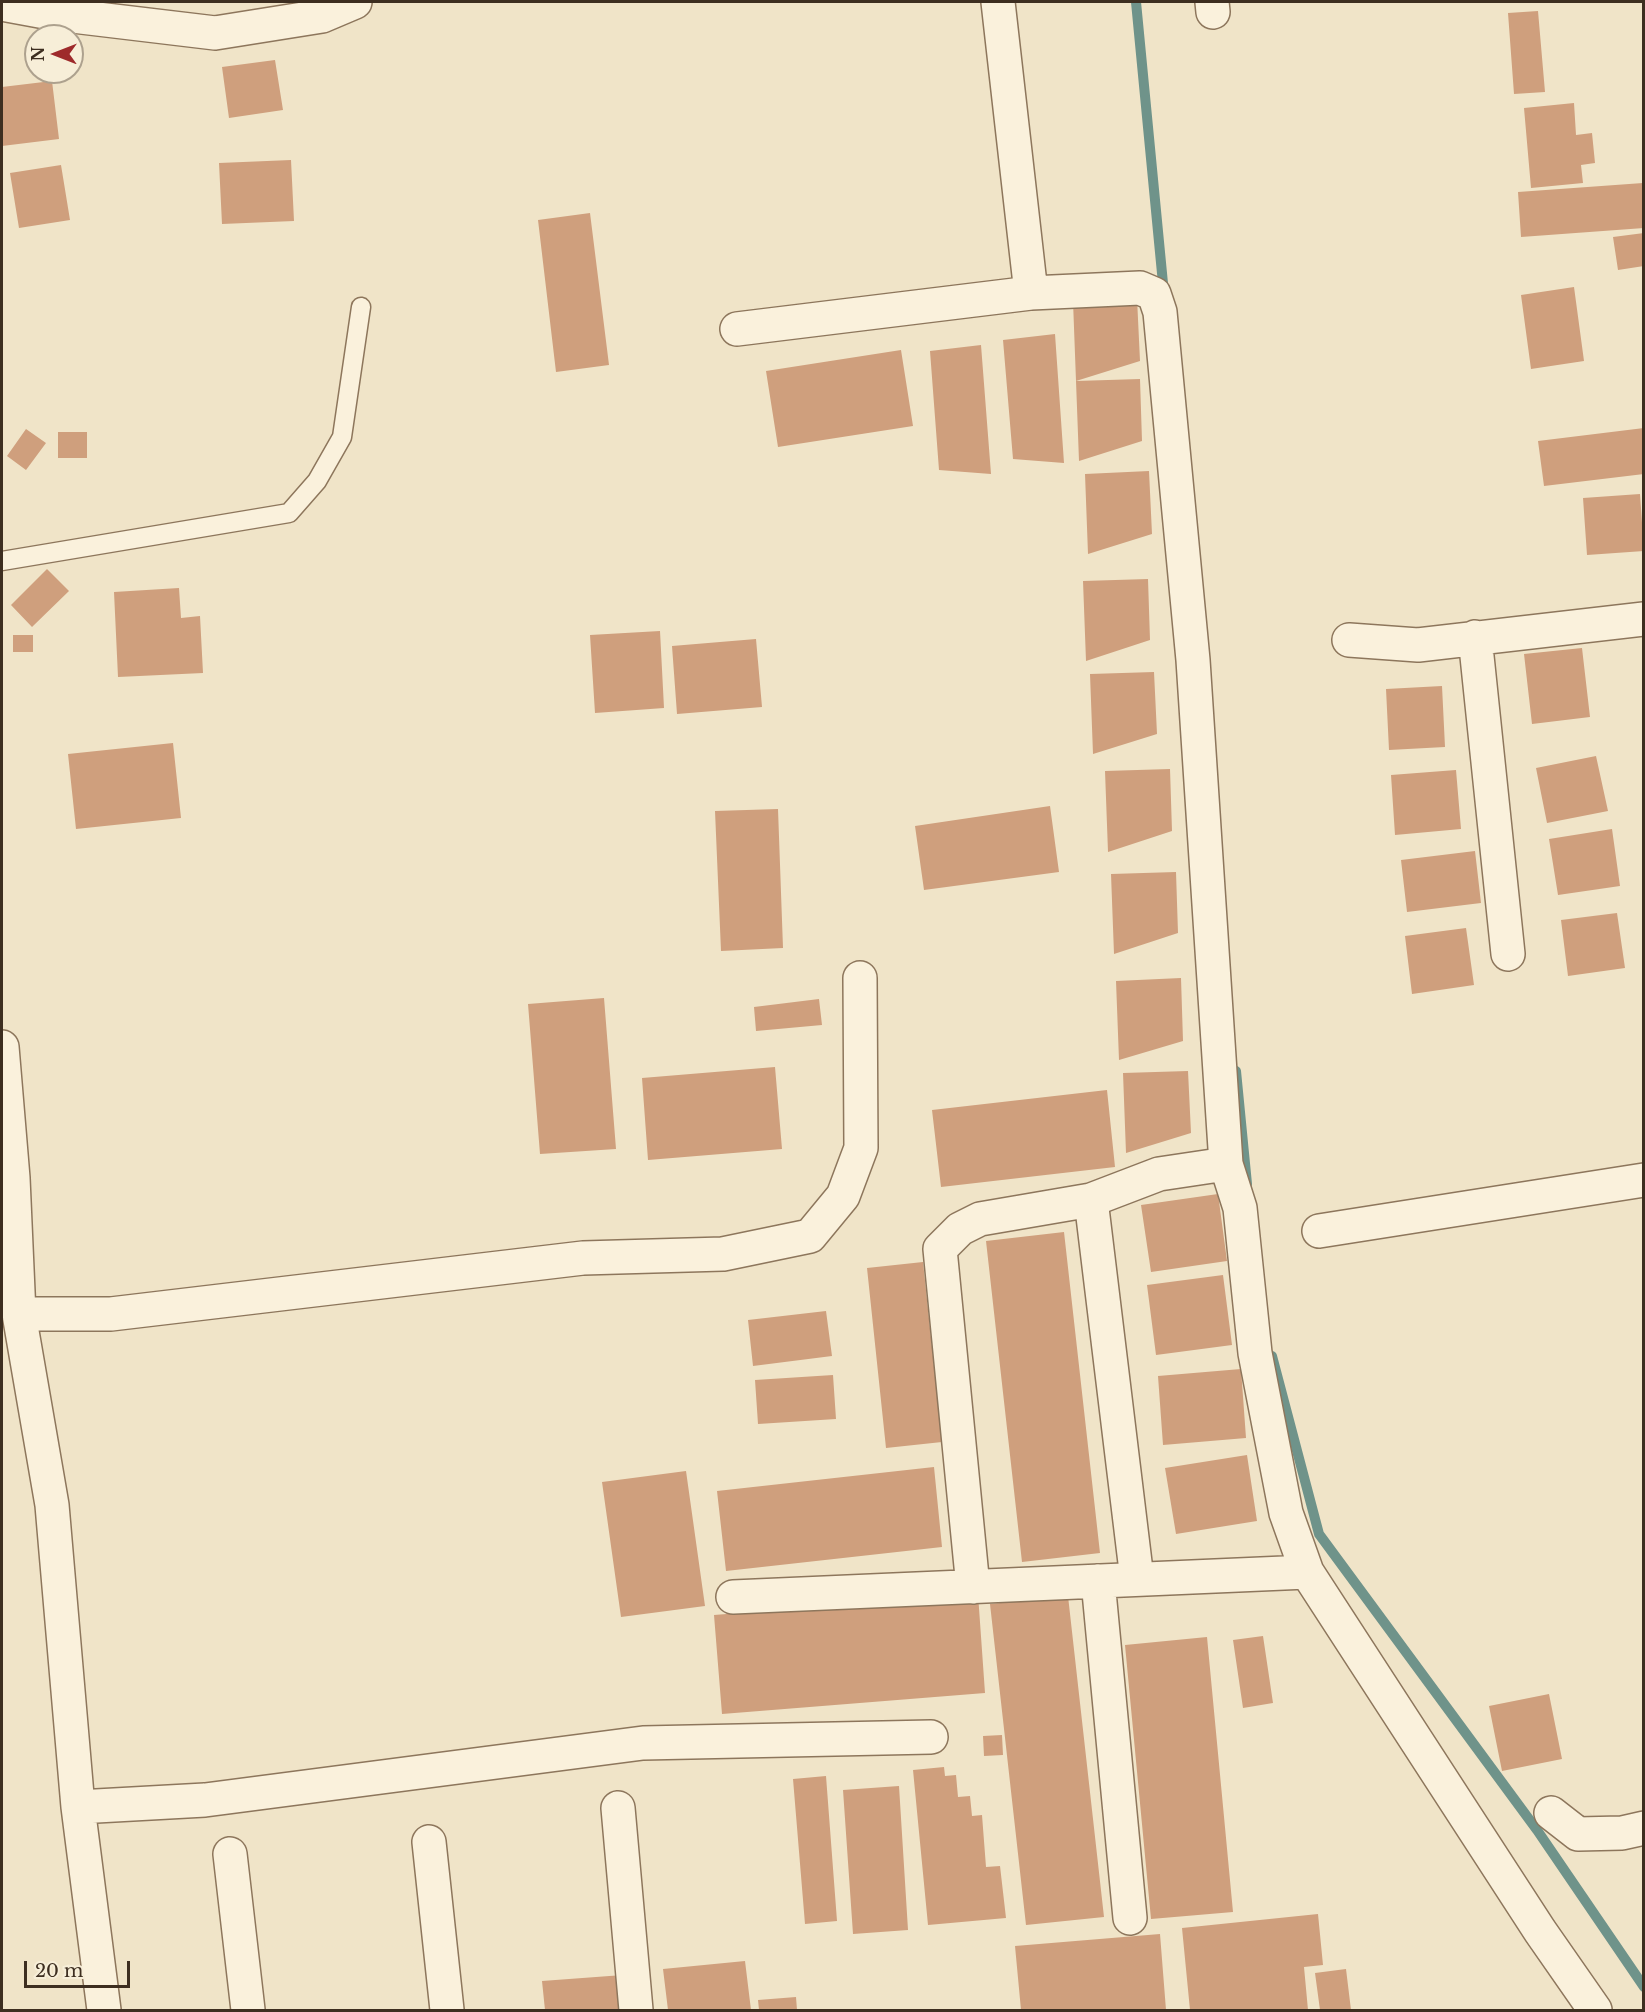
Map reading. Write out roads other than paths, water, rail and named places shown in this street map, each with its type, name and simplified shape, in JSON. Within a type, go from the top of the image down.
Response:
[{"type":"street","points":[[2,4],[56,14],[215,33],[322,16],[355,2]]},
{"type":"street","points":[[998,2],[1031,293]]},
{"type":"street","points":[[737,329],[1031,293],[1140,288],[1154,294],[1160,312],[1193,660],[1226,1164],[1240,1208],[1255,1353],[1286,1514],[1307,1572],[1539,1931],[1595,2010]]},
{"type":"street","points":[[1349,640],[1418,645],[1644,620]]},
{"type":"street","points":[[1475,638],[1508,954]]},
{"type":"street","points":[[19,1314],[111,1314],[583,1258],[723,1254],[810,1236],[843,1196],[861,1148],[860,978]]},
{"type":"street","points":[[2,1047],[13,1178],[19,1314],[52,1505],[78,1807],[104,2010]]},
{"type":"street","points":[[973,1587],[940,1249],[960,1229],[980,1219],[1091,1200],[1159,1174],[1226,1164]]},
{"type":"street","points":[[1319,1231],[1644,1180]]},
{"type":"street","points":[[1091,1200],[1137,1579]]},
{"type":"street","points":[[733,1597],[1307,1572]]},
{"type":"street","points":[[1098,1581],[1130,1918]]},
{"type":"street","points":[[78,1807],[205,1800],[643,1743],[931,1737]]},
{"type":"street","points":[[618,1808],[636,2010]]},
{"type":"street","points":[[1551,1813],[1578,1834],[1622,1833],[1644,1828]]},
{"type":"street","points":[[429,1842],[447,2010]]},
{"type":"street","points":[[230,1854],[248,2010]]},
{"type":"lane","points":[[2,561],[289,513],[317,481],[342,437],[361,307]]},
{"type":"waterway","points":[[1136,2],[1164,294]]},
{"type":"waterway","points":[[1236,1071],[1247,1184]]},
{"type":"waterway","points":[[1272,1356],[1319,1534],[1537,1830],[1644,1987]]}]
